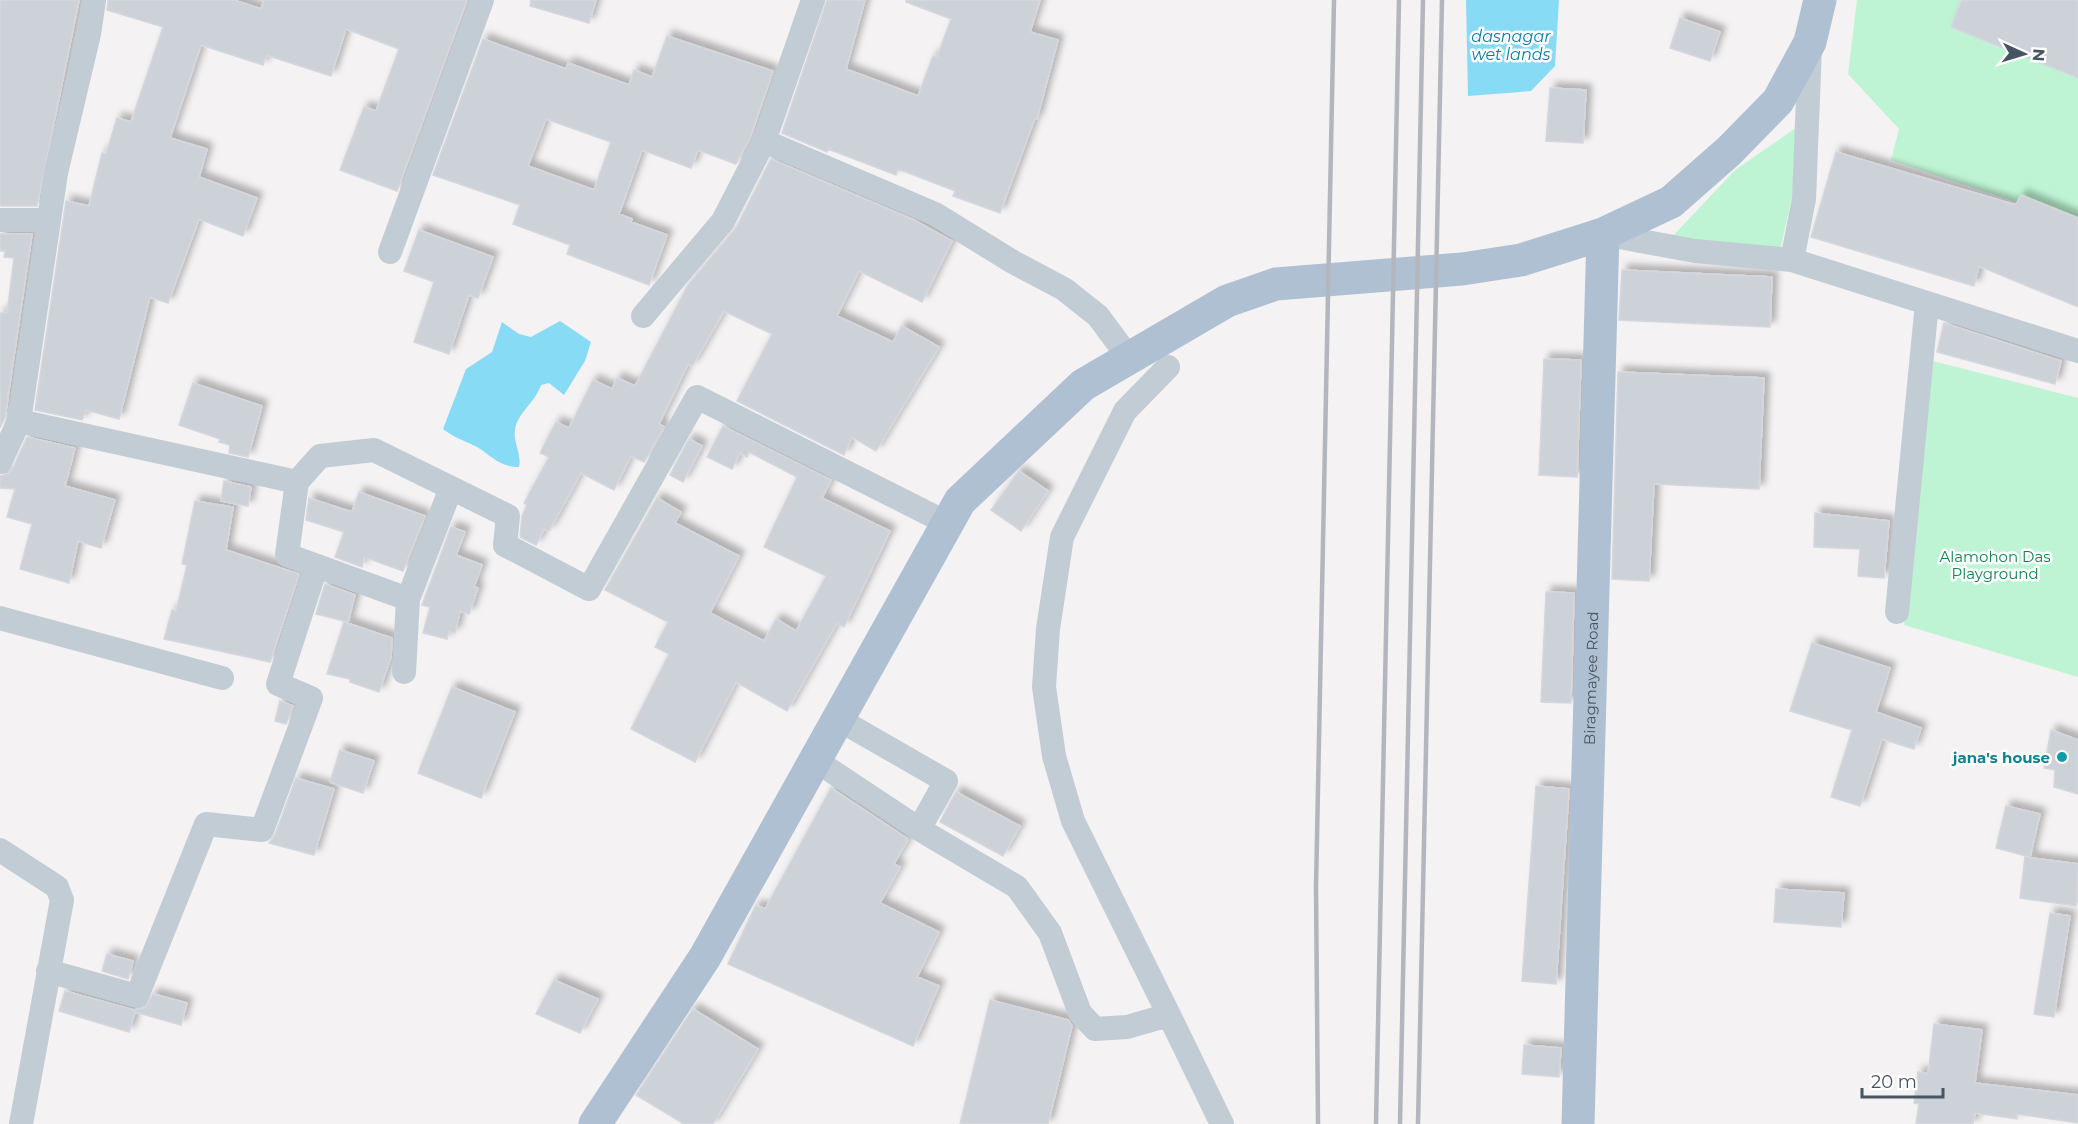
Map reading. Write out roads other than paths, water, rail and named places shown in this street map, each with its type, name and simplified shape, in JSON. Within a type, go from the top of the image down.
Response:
[{"type":"main road","points":[[595,1124],[705,957],[960,501],[1083,385],[1227,301],[1276,284],[1521,260],[1603,234],[1671,202],[1729,151],[1778,101],[1810,42],[1820,0]]},
{"type":"main road","name":"Biragmayee Road","points":[[1578,1124],[1603,234]]},
{"type":"street","points":[[1,458],[19,422],[56,172],[89,34],[94,0]]},
{"type":"street","points":[[390,252],[482,0]]},
{"type":"street","points":[[643,316],[723,221],[764,141],[813,0]]},
{"type":"street","points":[[1792,260],[1804,199],[1810,42]]},
{"type":"street","points":[[764,141],[935,214],[1064,289],[1098,316],[1129,358]]},
{"type":"street","points":[[0,219],[48,220]]},
{"type":"street","points":[[1603,234],[1695,251],[1792,260],[2078,351]]},
{"type":"street","points":[[1897,612],[1927,303]]},
{"type":"street","points":[[1168,367],[1125,411],[1062,537],[1048,629],[1044,687],[1054,756],[1073,821],[1222,1124]]},
{"type":"street","points":[[408,599],[287,555],[297,482],[320,456],[374,450],[508,516],[505,545],[589,589],[697,397],[947,523]]},
{"type":"street","points":[[19,422],[297,482]]},
{"type":"street","points":[[405,672],[408,599],[451,488]]},
{"type":"street","points":[[48,971],[137,996],[206,824],[262,830],[311,698],[278,684],[316,567]]},
{"type":"street","points":[[0,618],[222,678]]},
{"type":"street","points":[[838,719],[946,781],[919,829]]},
{"type":"street","points":[[815,760],[919,829],[1017,887],[1050,933],[1080,1013],[1095,1029],[1127,1027],[1169,1015]]},
{"type":"street","points":[[0,850],[57,887],[62,900],[21,1124]]},
{"type":"water","name":"dasnagar wet lands","points":[[1466,0],[1559,0],[1555,66],[1531,91],[1468,96]]},
{"type":"water","points":[[560,321],[591,342],[585,361],[564,395],[549,383],[541,385],[519,418],[515,435],[519,467],[501,463],[443,429],[466,369],[492,352],[502,322],[519,334],[531,337]]},
{"type":"railway","points":[[1318,1124],[1316,887],[1334,0]]},
{"type":"railway","points":[[1376,1124],[1399,0]]},
{"type":"railway","points":[[1400,1124],[1423,0]]},
{"type":"railway","points":[[1418,1124],[1442,0]]},
{"type":"place","name":"jana's house","points":[[2062,757]]},
{"type":"park label","name":"Alamohon Das Playground","points":[[1995,564]]}]
